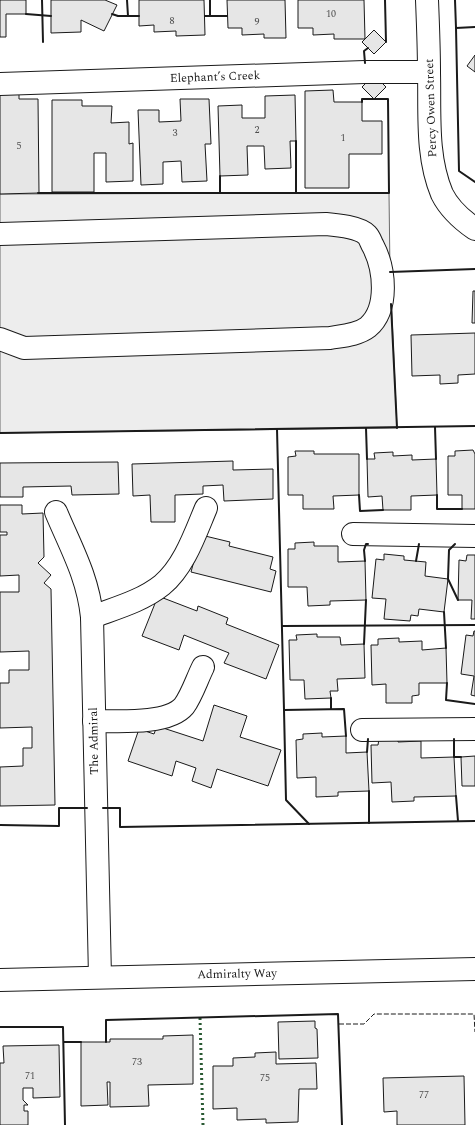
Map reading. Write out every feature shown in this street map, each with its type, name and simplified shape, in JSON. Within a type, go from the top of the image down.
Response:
[{"type":"street","name":"Percy Owen Street","points":[[427,0],[429,129],[433,162],[442,194],[454,211],[475,229]]},
{"type":"street","name":"Elephant’s Creek","points":[[0,84],[365,72],[429,72]]},
{"type":"street","points":[[0,234],[326,224],[349,227],[367,235],[377,254],[382,273],[382,302],[377,318],[366,328],[353,333],[330,338],[24,348],[0,339]]},
{"type":"street","points":[[92,617],[130,603],[151,593],[163,585],[173,574],[190,545],[206,508]]},
{"type":"street","name":"The Admiral","points":[[56,512],[82,571],[88,590],[92,617],[100,977]]},
{"type":"street","points":[[353,534],[475,536]]},
{"type":"street","points":[[94,721],[154,719],[171,714],[184,706],[203,667]]},
{"type":"street","points":[[362,730],[475,730]]},
{"type":"street","name":"Admiralty Way","points":[[0,980],[475,969]]},
{"type":"shaded area","points":[[389,193],[390,272],[397,428],[0,433],[0,194]]},
{"type":"building","points":[[0,0],[26,0],[26,14],[6,14],[6,37],[0,37]]},
{"type":"building","points":[[51,0],[105,0],[117,5],[104,31],[81,20],[81,32],[51,33]]},
{"type":"building","points":[[139,0],[204,0],[205,35],[176,36],[176,31],[154,32],[154,25],[139,26]]},
{"type":"building","points":[[227,0],[285,0],[286,38],[264,38],[264,34],[242,35],[242,28],[228,28]]},
{"type":"building","points":[[298,0],[364,0],[365,39],[334,39],[334,34],[313,35],[313,28],[298,28]]},
{"type":"building","points":[[374,30],[386,42],[374,54],[362,42]]},
{"type":"building","points":[[475,55],[475,72],[467,66]]},
{"type":"building","points":[[374,75],[386,87],[374,99],[362,87]]},
{"type":"building","points":[[333,90],[334,102],[362,102],[362,121],[382,121],[382,154],[349,154],[349,188],[305,188],[305,91]]},
{"type":"building","points":[[0,92],[19,92],[19,99],[38,99],[39,193],[0,194]]},
{"type":"building","points":[[295,95],[296,141],[290,141],[291,168],[265,169],[264,146],[247,146],[248,175],[220,176],[218,106],[242,105],[242,118],[265,118],[265,96]]},
{"type":"building","points":[[180,99],[209,99],[211,144],[205,144],[207,181],[182,182],[181,161],[163,162],[163,184],[141,185],[138,110],[159,110],[159,122],[181,121]]},
{"type":"building","points":[[52,100],[82,100],[82,106],[112,106],[111,123],[129,122],[129,144],[133,143],[133,181],[106,182],[106,153],[94,153],[94,192],[52,192]]},
{"type":"building","points":[[473,291],[475,291],[475,323],[472,323]]},
{"type":"building","points":[[475,333],[475,374],[458,375],[458,383],[440,384],[440,375],[412,376],[411,335]]},
{"type":"building","points":[[473,450],[475,454],[475,509],[462,509],[462,495],[448,495],[448,456],[455,456],[455,451]]},
{"type":"building","points":[[295,451],[314,451],[314,454],[359,454],[359,495],[333,496],[334,509],[303,509],[303,495],[288,495],[288,457],[296,456]]},
{"type":"building","points":[[393,452],[393,456],[412,455],[412,460],[436,459],[437,495],[411,496],[411,510],[383,510],[382,496],[368,497],[367,459],[375,459],[374,453]]},
{"type":"building","points":[[233,461],[233,470],[273,469],[273,499],[224,501],[223,485],[203,486],[203,494],[175,495],[175,522],[151,522],[150,495],[133,496],[132,464]]},
{"type":"building","points":[[118,462],[119,494],[72,495],[71,486],[23,487],[23,497],[0,497],[0,463]]},
{"type":"building","points":[[0,505],[22,505],[22,514],[43,513],[44,557],[38,563],[51,575],[44,583],[51,589],[55,805],[0,806],[0,767],[23,766],[23,748],[32,748],[32,727],[0,728],[0,683],[9,683],[9,670],[29,670],[29,651],[0,652],[0,592],[19,592],[19,575],[0,576],[0,535],[7,535],[7,532],[0,532]]},
{"type":"building","points":[[201,535],[230,542],[229,546],[273,557],[270,569],[276,571],[271,592],[191,572]]},
{"type":"building","points":[[314,542],[314,546],[338,546],[338,562],[365,561],[366,600],[330,601],[330,605],[308,606],[307,587],[288,587],[288,549],[295,549],[295,543]]},
{"type":"building","points":[[384,554],[404,556],[404,560],[426,562],[425,576],[448,579],[444,612],[419,609],[418,616],[411,615],[410,621],[384,619],[386,599],[372,598],[376,559],[384,560]]},
{"type":"building","points":[[467,555],[475,555],[475,619],[471,619],[472,600],[458,600],[459,560],[466,561]]},
{"type":"building","points":[[158,596],[197,611],[198,606],[228,618],[226,624],[279,645],[266,679],[224,663],[229,653],[184,635],[179,650],[142,636]]},
{"type":"building","points":[[474,631],[475,696],[471,695],[474,676],[461,674],[466,635],[473,636]]},
{"type":"building","points":[[317,634],[317,637],[340,637],[341,645],[364,644],[365,678],[337,679],[338,691],[330,691],[331,698],[305,699],[304,680],[290,680],[289,640],[297,640],[296,635]]},
{"type":"building","points":[[399,638],[399,642],[422,641],[422,650],[446,648],[447,683],[419,683],[419,695],[412,696],[412,703],[386,703],[386,684],[372,685],[371,645],[378,645],[378,639]]},
{"type":"building","points":[[214,705],[247,716],[240,737],[281,750],[268,786],[217,769],[211,788],[192,781],[196,768],[176,761],[172,776],[128,761],[139,729],[154,734],[157,726],[203,741]]},
{"type":"building","points":[[322,733],[322,737],[346,736],[346,753],[367,752],[369,791],[338,792],[338,796],[316,797],[316,777],[297,778],[296,740],[303,739],[303,734]]},
{"type":"building","points":[[398,738],[398,742],[421,741],[421,758],[454,757],[456,796],[414,797],[414,801],[392,802],[391,782],[372,783],[371,745],[378,745],[379,739]]},
{"type":"building","points":[[475,756],[475,786],[462,786],[461,757]]},
{"type":"building","points":[[315,1021],[315,1028],[317,1029],[318,1058],[279,1059],[278,1022]]},
{"type":"building","points":[[193,1035],[193,1084],[148,1085],[149,1106],[110,1107],[110,1082],[107,1082],[108,1105],[81,1106],[81,1042],[110,1042],[110,1039],[163,1039],[163,1036]]},
{"type":"building","points":[[59,1045],[60,1097],[33,1098],[33,1088],[23,1088],[23,1100],[28,1105],[24,1105],[24,1111],[28,1111],[28,1125],[0,1125],[0,1063],[4,1063],[3,1046]]},
{"type":"building","points":[[276,1052],[276,1064],[316,1063],[317,1089],[299,1089],[298,1122],[266,1123],[266,1119],[237,1120],[237,1108],[213,1109],[213,1066],[233,1066],[233,1058],[255,1057],[255,1053]]},
{"type":"building","points":[[464,1076],[465,1125],[397,1125],[397,1111],[384,1112],[383,1078]]},
{"type":"hedge","points":[[200,1018],[203,1125]]},
{"type":"fence","points":[[339,1024],[364,1024],[374,1014],[474,1014],[475,1032]]},
{"type":"wall","points":[[42,0],[43,42]]},
{"type":"wall","points":[[127,0],[128,16]]},
{"type":"wall","points":[[210,0],[210,16]]},
{"type":"wall","points":[[385,0],[386,42]]},
{"type":"wall","points":[[455,0],[456,28],[475,27]]},
{"type":"wall","points":[[26,14],[51,16]]},
{"type":"wall","points":[[112,14],[118,16],[139,16]]},
{"type":"wall","points":[[205,16],[227,16]]},
{"type":"wall","points":[[456,28],[459,171],[475,182]]},
{"type":"wall","points":[[365,63],[364,51],[368,48]]},
{"type":"wall","points":[[38,193],[389,193],[388,99],[362,99],[362,102]]},
{"type":"wall","points":[[296,141],[296,193]]},
{"type":"wall","points":[[220,176],[220,193]]},
{"type":"wall","points":[[390,272],[475,269]]},
{"type":"wall","points":[[391,304],[397,428]]},
{"type":"wall","points":[[0,433],[475,426]]},
{"type":"wall","points":[[435,427],[436,459]]},
{"type":"wall","points":[[366,428],[367,459]]},
{"type":"wall","points":[[277,429],[284,710],[344,709],[346,736]]},
{"type":"wall","points":[[359,495],[360,511],[383,510]]},
{"type":"wall","points":[[437,495],[437,509],[462,509]]},
{"type":"wall","points":[[365,561],[364,550],[366,544],[368,544]]},
{"type":"wall","points":[[416,561],[419,544]]},
{"type":"wall","points":[[455,544],[449,550],[448,579],[458,600]]},
{"type":"wall","points":[[364,644],[366,600]]},
{"type":"wall","points":[[444,612],[446,648]]},
{"type":"wall","points":[[282,626],[475,625]]},
{"type":"wall","points":[[447,683],[446,700],[475,704]]},
{"type":"wall","points":[[331,698],[331,709]]},
{"type":"wall","points":[[284,710],[286,800],[309,824]]},
{"type":"wall","points":[[367,752],[368,739]]},
{"type":"wall","points":[[454,739],[454,757],[461,757]]},
{"type":"wall","points":[[369,791],[369,823]]},
{"type":"wall","points":[[456,796],[458,821]]},
{"type":"wall","points":[[0,825],[59,826],[59,808],[87,808]]},
{"type":"wall","points":[[103,808],[120,808],[120,827],[475,821]]},
{"type":"wall","points":[[106,1042],[106,1020],[338,1014],[342,1125]]},
{"type":"wall","points":[[0,1027],[63,1027],[65,1125]]},
{"type":"wall","points":[[64,1042],[81,1042]]}]
